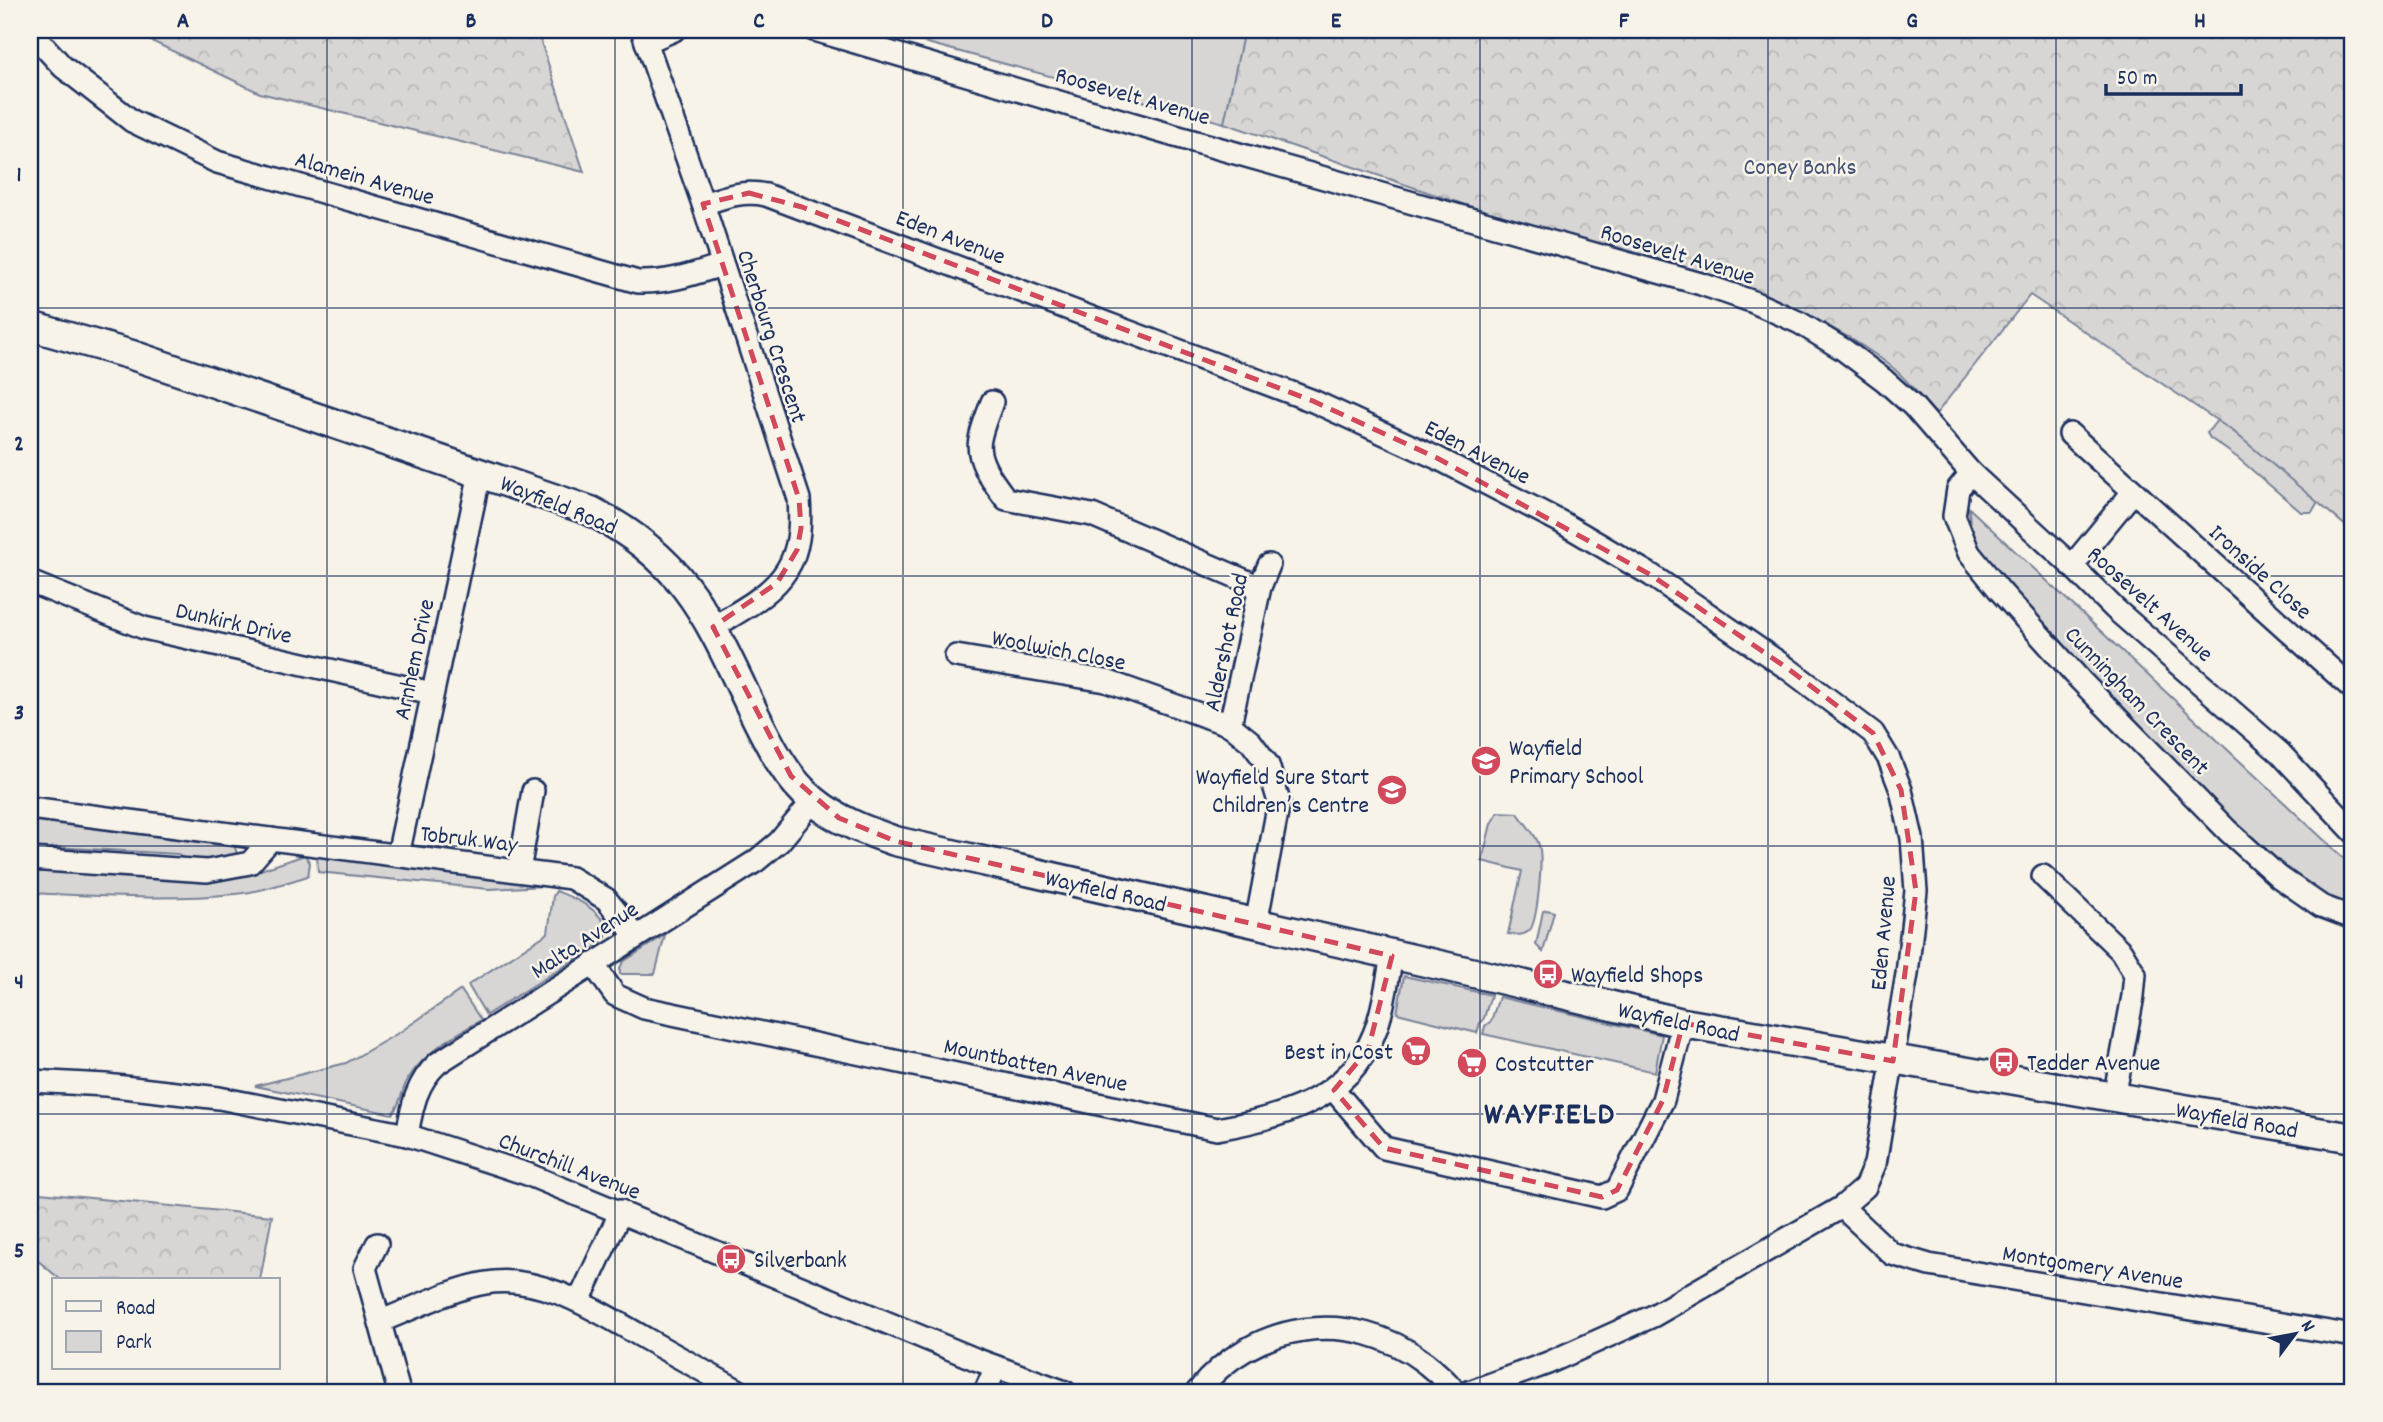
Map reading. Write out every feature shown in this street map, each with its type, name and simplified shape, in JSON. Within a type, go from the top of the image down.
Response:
[{"type":"street","points":[[644,36],[674,30]]},
{"type":"street","name":"Roosevelt Avenue","points":[[814,30],[1175,136],[1700,284],[1751,301],[1811,330],[1844,350],[1913,406],[1971,473],[2115,609],[2280,753],[2353,831]]},
{"type":"street","name":"Alamein Avenue","points":[[30,31],[63,67],[132,121],[217,162],[638,282],[676,280],[722,265]]},
{"type":"street","name":"Cherbourg Crescent","points":[[644,36],[799,499],[802,528],[797,550],[777,583],[763,597],[713,627]]},
{"type":"street","name":"Eden Avenue","points":[[702,204],[749,192],[766,195],[1313,401],[1437,458],[1561,522],[1651,575],[1787,668],[1873,733],[1889,759],[1902,790],[1912,838],[1916,891],[1912,946],[1893,1061]]},
{"type":"street","name":"Wayfield Road","points":[[30,326],[132,355],[480,473],[591,511],[626,530],[670,566],[693,595],[713,627],[773,750],[791,776],[813,801],[861,829],[895,841],[1683,1023],[2353,1138]]},
{"type":"street","points":[[992,402],[979,442],[990,477],[1006,499],[1093,515],[1260,587]]},
{"type":"street","name":"Ironside Close","points":[[2070,434],[2353,689]]},
{"type":"street","name":"Arnhem Drive","points":[[398,855],[480,473]]},
{"type":"street","name":"Cunningham Crescent","points":[[1971,473],[1958,489],[1954,516],[1969,553],[2000,591],[2099,700],[2228,831],[2278,877],[2321,906],[2353,918]]},
{"type":"street","points":[[2072,566],[2133,492]]},
{"type":"street","name":"Aldershot Road","points":[[1256,924],[1279,802],[1268,765],[1251,742],[1230,725],[1260,587],[1269,565]]},
{"type":"street","name":"Dunkirk Drive","points":[[30,582],[144,628],[432,693]]},
{"type":"street","name":"Woolwich Close","points":[[956,656],[1106,681],[1230,725]]},
{"type":"street","points":[[519,871],[533,791]]},
{"type":"street","name":"Malta Avenue","points":[[407,1135],[413,1102],[426,1073],[438,1063],[756,861],[779,842],[813,801]]},
{"type":"street","name":"Tobruk Way","points":[[30,808],[571,878],[606,899],[636,936]]},
{"type":"street","points":[[30,859],[207,871],[250,863],[271,839]]},
{"type":"street","points":[[2043,876],[2052,901],[2121,951],[2135,974],[2114,1098]]},
{"type":"street","name":"Mountbatten Avenue","points":[[593,964],[615,995],[644,1009],[1217,1129],[1284,1114],[1334,1090],[1367,1050],[1376,1031],[1392,956]]},
{"type":"street","points":[[1334,1090],[1384,1148],[1602,1198],[1617,1189],[1663,1100],[1683,1023]]},
{"type":"street","points":[[1469,1392],[1548,1363],[1643,1321],[1842,1207],[1865,1187],[1875,1164],[1893,1061]]},
{"type":"street","name":"Churchill Avenue","points":[[30,1081],[219,1098],[407,1135],[527,1174],[996,1367],[1065,1392]]},
{"type":"street","name":"Montgomery Avenue","points":[[1842,1207],[1892,1254],[1929,1265],[2353,1336]]},
{"type":"street","points":[[579,1301],[621,1212]]},
{"type":"street","points":[[377,1244],[365,1268],[399,1392]]},
{"type":"street","points":[[381,1321],[467,1287],[488,1282],[521,1284],[579,1301],[741,1392]]},
{"type":"street","points":[[1197,1392],[1234,1356],[1263,1340],[1295,1331],[1329,1327],[1367,1334],[1405,1348],[1433,1369],[1455,1392]]},
{"type":"street","points":[[985,1392],[996,1367]]},
{"type":"highlighted area","points":[[749,193],[802,207],[1313,401],[1437,458],[1651,575],[1787,668],[1873,733],[1901,790],[1916,891],[1893,1061],[1683,1023],[1663,1100],[1617,1190],[1602,1197],[1384,1148],[1334,1090],[1368,1050],[1392,956],[895,841],[839,818],[791,776],[713,627],[777,583],[797,550],[801,528],[799,499],[703,204]]},
{"type":"green space","points":[[139,30],[537,30],[584,172],[260,93],[137,34]]},
{"type":"green space","points":[[879,30],[1249,30],[1224,123]]},
{"type":"green space","name":"Coney Banks","points":[[1244,30],[2353,30],[2353,532],[2234,432],[2030,295],[1936,414],[1895,369],[1857,343],[1790,307],[1755,292],[1610,245],[1601,251],[1224,123]]},
{"type":"green space","points":[[2218,419],[2320,498],[2312,512],[2301,512],[2238,458],[2210,438],[2207,433]]},
{"type":"green space","points":[[1969,508],[2353,867],[2353,909],[2334,902],[2304,883],[2262,849],[2200,791],[1986,559],[1970,530]]},
{"type":"green space","points":[[1498,812],[1518,813],[1539,845],[1540,875],[1535,916],[1529,931],[1517,935],[1508,934],[1522,871],[1482,861],[1491,824]]},
{"type":"green space","points":[[30,816],[234,844],[237,854],[234,861],[188,864],[178,854],[53,847],[44,856],[30,854]]},
{"type":"green space","points":[[317,853],[542,882],[543,886],[489,889],[318,872]]},
{"type":"green space","points":[[305,855],[310,863],[308,876],[244,893],[158,898],[30,893],[30,869],[240,877]]},
{"type":"green space","points":[[556,891],[579,901],[597,914],[607,927],[606,937],[600,944],[486,1015],[468,985],[548,933]]},
{"type":"green space","points":[[1543,911],[1554,912],[1543,952],[1536,945]]},
{"type":"green space","points":[[665,935],[655,974],[620,974],[623,962]]},
{"type":"green space","points":[[1404,976],[1491,995],[1477,1033],[1397,1013]]},
{"type":"green space","points":[[461,990],[481,1020],[440,1045],[423,1060],[408,1079],[392,1114],[255,1086],[346,1063],[400,1032]]},
{"type":"green space","points":[[1499,997],[1662,1035],[1655,1072],[1483,1034],[1485,1026],[1491,1021]]},
{"type":"green space","points":[[30,1192],[272,1216],[260,1278],[59,1278],[30,1254]]},
{"type":"place","name":"Wayfield Primary School","points":[[1486,761]]},
{"type":"place","name":"Wayfield Sure Start Children’s Centre","points":[[1392,790]]},
{"type":"place","name":"Wayfield Shops","points":[[1548,974]]},
{"type":"place","name":"Best in Cost","points":[[1416,1051]]},
{"type":"place","name":"Tedder Avenue","points":[[2004,1062]]},
{"type":"place","name":"Costcutter","points":[[1472,1063]]},
{"type":"place","name":"Silverbank","points":[[731,1259]]},
{"type":"district","name":"WAYFIELD","points":[[1550,1112]]}]
